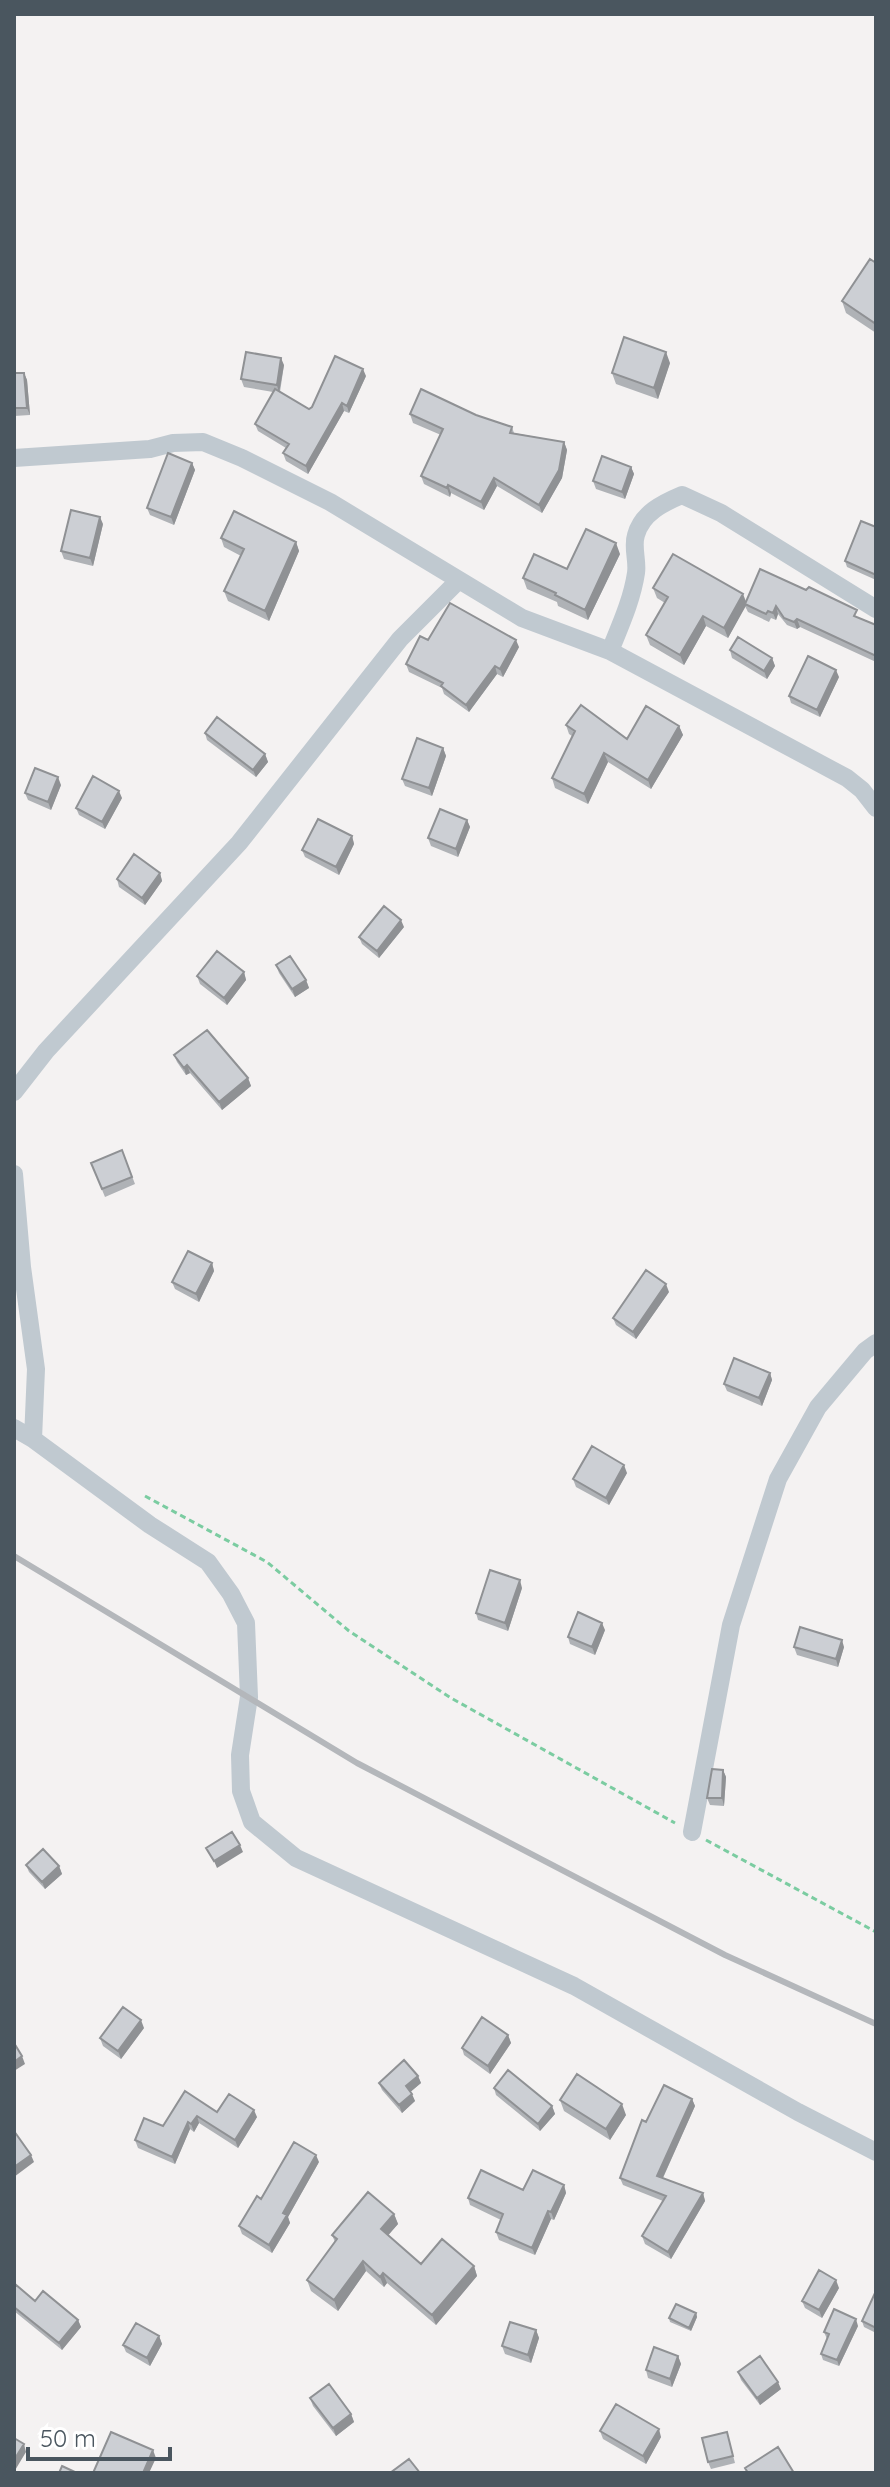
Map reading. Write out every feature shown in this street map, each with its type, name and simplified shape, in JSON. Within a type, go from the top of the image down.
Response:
[{"type":"street","points":[[14,458],[150,449],[173,443],[203,442],[330,502],[522,618],[610,651],[847,778],[862,790],[876,808]]},
{"type":"street","points":[[610,651],[637,571],[635,536],[645,519],[660,504],[682,495],[721,513],[876,609]]},
{"type":"street","points":[[14,1092],[46,1051],[239,843],[400,639],[458,581]]},
{"type":"street","points":[[14,1174],[22,1267],[36,1369],[33,1439]]},
{"type":"street","points":[[692,1832],[731,1625],[778,1479],[818,1407],[865,1351],[876,1343]]},
{"type":"street","points":[[14,1428],[150,1525],[208,1562],[231,1594],[246,1623],[249,1697],[240,1755],[241,1791],[252,1822],[296,1858],[574,1986],[798,2112],[876,2152]]},
{"type":"path","points":[[146,1497],[267,1562],[349,1631],[451,1698],[876,1932]]},
{"type":"building","points":[[870,259],[876,263],[876,324],[842,301]]},
{"type":"building","points":[[624,337],[666,352],[654,388],[612,373]]},
{"type":"building","points":[[246,352],[281,358],[277,385],[241,379]]},
{"type":"building","points":[[335,356],[363,369],[347,406],[342,403],[306,466],[283,453],[289,444],[255,424],[275,389],[309,409],[312,407]]},
{"type":"building","points":[[14,373],[24,373],[27,408],[14,408]]},
{"type":"building","points":[[421,389],[476,415],[512,427],[510,433],[564,442],[559,470],[539,505],[494,478],[481,502],[448,485],[447,488],[421,476],[443,429],[410,414]]},
{"type":"building","points":[[168,453],[192,463],[171,517],[147,508]]},
{"type":"building","points":[[602,456],[631,467],[622,492],[593,481]]},
{"type":"building","points":[[71,510],[100,517],[90,558],[61,551]]},
{"type":"building","points":[[234,511],[296,542],[265,611],[224,591],[244,549],[221,538]]},
{"type":"building","points":[[861,521],[876,527],[876,575],[845,561]]},
{"type":"building","points":[[586,529],[616,543],[585,610],[523,578],[534,554],[567,569]]},
{"type":"building","points":[[673,554],[743,594],[724,628],[703,616],[680,655],[646,635],[668,597],[653,588]]},
{"type":"building","points":[[760,569],[806,590],[809,587],[857,610],[854,616],[876,625],[876,656],[797,619],[794,622],[784,618],[776,606],[773,613],[768,611],[766,614],[745,604]]},
{"type":"building","points":[[450,603],[516,640],[500,669],[495,666],[466,705],[441,686],[443,683],[406,664],[420,636],[428,640]]},
{"type":"building","points":[[738,637],[772,658],[764,671],[730,650]]},
{"type":"building","points":[[808,656],[836,670],[817,710],[789,696]]},
{"type":"building","points":[[581,705],[627,739],[646,706],[679,726],[648,780],[604,753],[584,794],[552,778],[575,731],[566,725]]},
{"type":"building","points":[[217,717],[265,754],[253,770],[205,733]]},
{"type":"building","points":[[417,738],[443,748],[429,788],[402,779]]},
{"type":"building","points":[[35,768],[58,777],[48,802],[25,793]]},
{"type":"building","points":[[93,776],[119,791],[102,822],[76,808]]},
{"type":"building","points":[[440,809],[467,820],[456,849],[428,838]]},
{"type":"building","points":[[318,819],[352,836],[336,867],[302,850]]},
{"type":"building","points":[[134,854],[160,873],[142,898],[117,879]]},
{"type":"building","points":[[384,906],[401,920],[377,951],[359,937]]},
{"type":"building","points":[[217,951],[244,972],[224,998],[197,976]]},
{"type":"building","points":[[290,956],[306,980],[292,989],[276,965]]},
{"type":"building","points":[[207,1030],[248,1078],[219,1102],[187,1065],[184,1068],[174,1055]]},
{"type":"building","points":[[122,1150],[132,1177],[102,1189],[91,1163]]},
{"type":"building","points":[[188,1251],[212,1263],[196,1294],[172,1282]]},
{"type":"building","points":[[646,1270],[666,1284],[633,1332],[613,1318]]},
{"type":"building","points":[[734,1358],[770,1373],[759,1398],[724,1384]]},
{"type":"building","points":[[592,1446],[624,1465],[606,1498],[573,1479]]},
{"type":"building","points":[[490,1570],[520,1580],[505,1623],[476,1613]]},
{"type":"building","points":[[578,1612],[602,1623],[592,1647],[568,1637]]},
{"type":"building","points":[[800,1627],[842,1640],[836,1659],[794,1647]]},
{"type":"building","points":[[712,1769],[723,1770],[722,1798],[707,1798]]},
{"type":"building","points":[[232,1832],[240,1845],[214,1861],[206,1848]]},
{"type":"building","points":[[43,1849],[59,1866],[42,1882],[26,1865]]},
{"type":"building","points":[[123,2007],[141,2020],[118,2051],[100,2038]]},
{"type":"building","points":[[482,2017],[508,2035],[488,2066],[462,2048]]},
{"type":"building","points":[[14,2043],[22,2056],[14,2062]]},
{"type":"building","points":[[404,2060],[418,2076],[406,2086],[412,2094],[399,2105],[379,2083]]},
{"type":"building","points":[[508,2070],[552,2106],[538,2124],[494,2088]]},
{"type":"building","points":[[577,2074],[622,2104],[606,2129],[560,2100]]},
{"type":"building","points":[[664,2085],[692,2099],[657,2176],[703,2193],[668,2252],[642,2236],[666,2196],[620,2178],[642,2120],[646,2122]]},
{"type":"building","points":[[185,2091],[217,2112],[229,2094],[254,2110],[235,2140],[197,2116],[191,2124],[188,2122],[172,2157],[135,2140],[144,2118],[163,2126]]},
{"type":"building","points":[[14,2131],[31,2155],[14,2167]]},
{"type":"building","points":[[294,2142],[316,2155],[283,2213],[287,2215],[269,2245],[239,2226],[257,2196],[261,2199]]},
{"type":"building","points":[[481,2170],[523,2190],[533,2170],[564,2185],[551,2212],[548,2211],[532,2248],[496,2232],[503,2214],[468,2198]]},
{"type":"building","points":[[368,2192],[394,2214],[381,2229],[421,2264],[442,2239],[474,2266],[432,2315],[383,2273],[380,2277],[363,2261],[334,2300],[307,2280],[337,2239],[332,2235]]},
{"type":"building","points":[[819,2270],[836,2280],[819,2310],[802,2301]]},
{"type":"building","points":[[15,2284],[35,2301],[43,2291],[78,2320],[59,2343],[14,2307]]},
{"type":"building","points":[[876,2294],[876,2328],[862,2321]]},
{"type":"building","points":[[676,2304],[696,2313],[689,2328],[669,2318]]},
{"type":"building","points":[[834,2309],[856,2319],[837,2360],[821,2354],[829,2334],[824,2332]]},
{"type":"building","points":[[510,2322],[536,2330],[528,2355],[502,2346]]},
{"type":"building","points":[[136,2323],[159,2336],[147,2358],[123,2345]]},
{"type":"building","points":[[654,2347],[678,2356],[670,2379],[646,2370]]},
{"type":"building","points":[[760,2356],[778,2382],[757,2398],[738,2372]]},
{"type":"building","points":[[329,2384],[351,2414],[333,2428],[310,2398]]},
{"type":"building","points":[[616,2404],[659,2429],[643,2456],[600,2431]]},
{"type":"building","points":[[111,2432],[153,2450],[143,2473],[93,2473]]},
{"type":"building","points":[[727,2432],[733,2456],[708,2462],[702,2438]]},
{"type":"building","points":[[14,2438],[24,2444],[14,2460]]},
{"type":"building","points":[[778,2447],[794,2473],[748,2473],[745,2468]]},
{"type":"building","points":[[409,2459],[420,2473],[390,2473]]},
{"type":"building","points":[[62,2466],[77,2473],[59,2473]]},
{"type":"railway","points":[[14,1556],[357,1763],[725,1955],[876,2024]]}]
